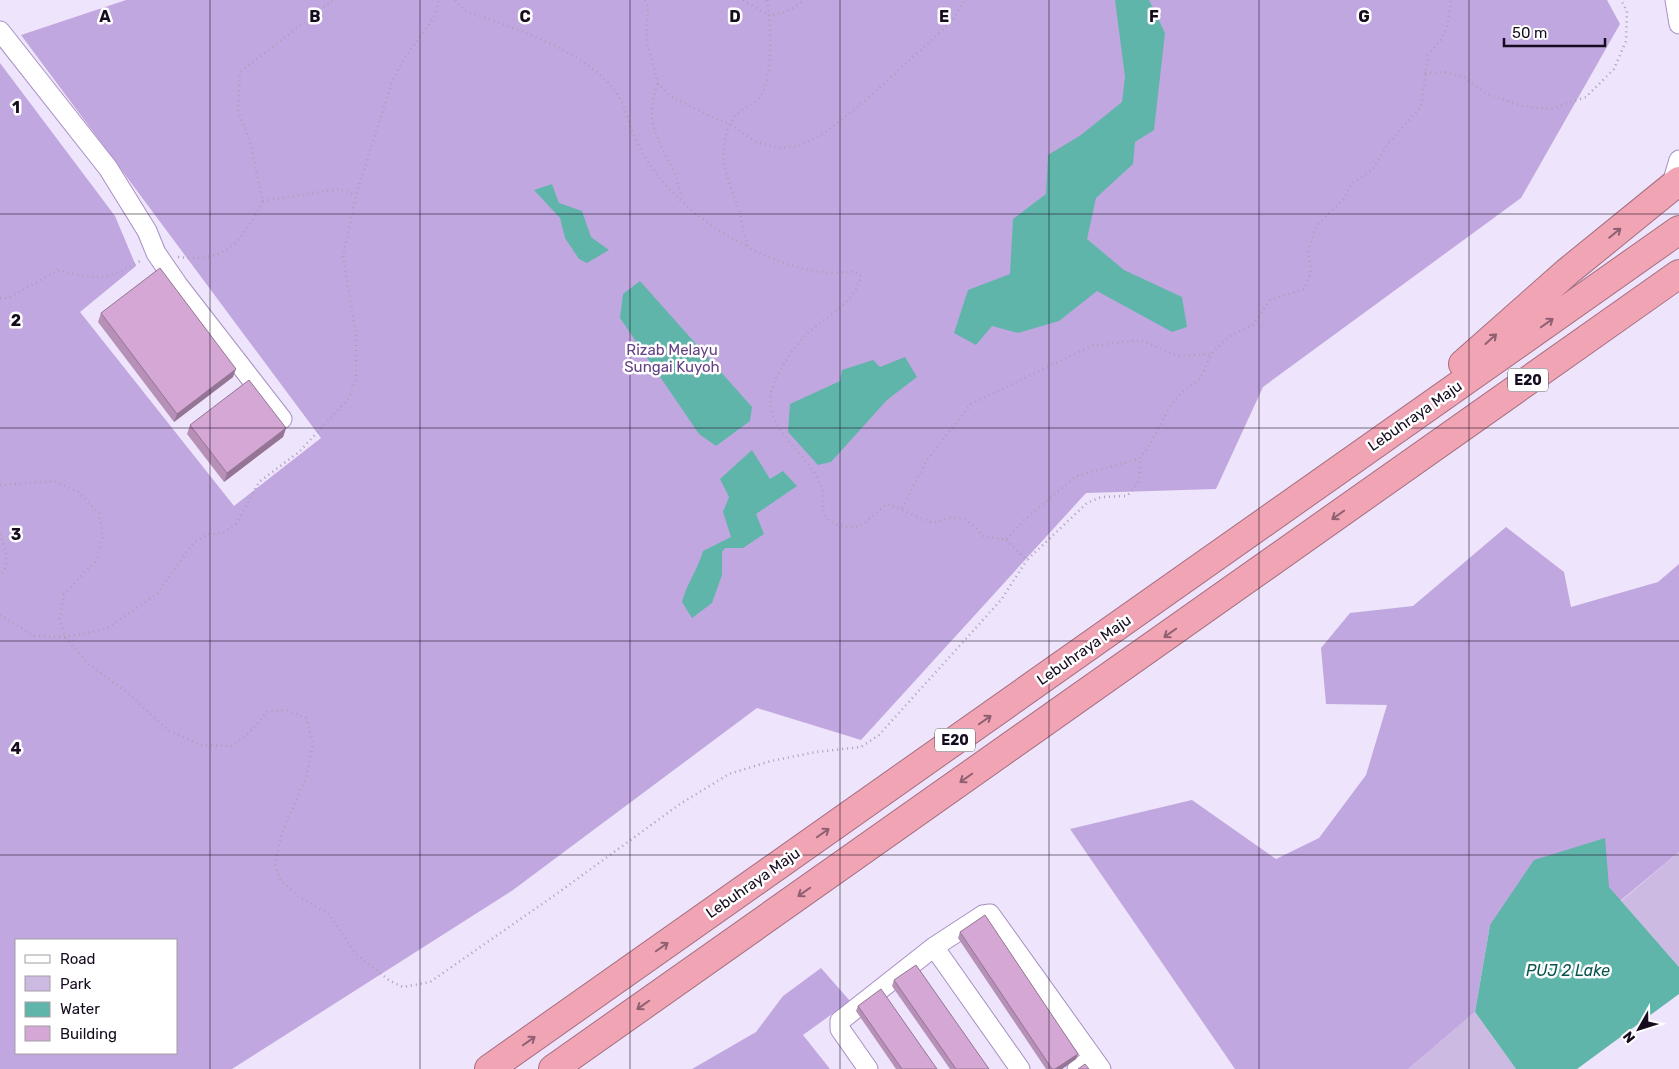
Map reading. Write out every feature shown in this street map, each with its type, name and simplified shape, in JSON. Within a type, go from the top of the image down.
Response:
[{"type":"highway","points":[[1422,412],[1453,373],[1567,272],[1675,184]]},
{"type":"highway","name":"Lebuhraya Maju","points":[[489,1069],[1679,230]]},
{"type":"highway","name":"E20","points":[[553,1069],[1679,274]]},
{"type":"highway","points":[[1378,487],[1485,427],[1679,293]]},
{"type":"street","points":[[1674,0],[1679,24]]},
{"type":"street","points":[[0,31],[108,168],[147,231],[156,253],[178,285],[282,419]]},
{"type":"street","points":[[1675,184],[1679,160]]},
{"type":"street","points":[[868,1069],[840,1029],[842,1018],[934,947],[983,915],[993,916],[1097,1063],[1077,1069]]},
{"type":"street","points":[[934,947],[1020,1069]]},
{"type":"path","points":[[0,298],[8,298],[59,270],[89,278],[116,275],[156,253],[200,259],[229,249],[249,228],[263,201],[249,138],[238,112],[240,72],[333,0]]},
{"type":"path","points":[[0,615],[34,636],[64,637],[106,629],[157,594],[193,542],[208,534],[223,533],[236,524],[248,506],[259,482],[299,452],[349,398],[356,379],[356,335],[343,256],[356,196],[393,79],[405,58],[434,17],[439,0]]},
{"type":"path","points":[[455,0],[464,10],[542,40],[590,66],[612,86],[624,105],[631,131],[648,164],[684,204],[723,234],[768,258],[799,267],[841,274],[854,271],[861,276],[854,295],[805,336],[790,356],[774,384],[770,409],[782,433],[817,475],[823,490],[822,511],[830,521],[840,526],[854,527],[866,524],[876,512],[887,504],[902,508],[935,522],[950,518],[963,518],[974,526],[982,536],[1006,540],[1028,560]]},
{"type":"path","points":[[645,0],[648,8],[646,38],[658,84],[670,96],[730,124],[756,142],[779,148],[798,146],[823,134],[865,101],[951,22],[965,0]]},
{"type":"path","points":[[743,0],[770,16],[790,10],[804,0]]},
{"type":"path","points":[[749,248],[723,164],[730,124],[740,109],[758,99],[766,87],[770,67],[770,16],[767,0]]},
{"type":"path","points":[[1006,540],[1023,521],[1076,476],[1139,459],[1149,446],[1171,405],[1182,392],[1201,378],[1211,354],[1228,337],[1253,324],[1270,300],[1304,289],[1311,272],[1308,252],[1316,226],[1344,199],[1351,184],[1373,169],[1387,144],[1421,107],[1424,73],[1428,55],[1441,40],[1448,23],[1451,0]]},
{"type":"path","points":[[1424,73],[1443,72],[1464,77],[1485,93],[1522,106],[1550,109],[1586,97],[1614,69],[1626,41],[1627,11],[1620,0]]},
{"type":"path","points":[[658,84],[652,100],[652,127],[675,174],[684,204]]},
{"type":"path","points":[[263,201],[338,189],[356,196]]},
{"type":"path","points":[[902,508],[927,460],[971,404],[1091,346],[1140,340],[1178,356],[1211,354]]},
{"type":"path","points":[[0,485],[53,481],[78,492],[99,513],[103,537],[95,562],[64,594],[60,619],[64,637],[88,664],[123,689],[169,731],[201,745],[231,746],[250,732],[268,711],[286,710],[306,718],[314,744],[306,778],[282,832],[275,864],[280,880],[298,896],[329,914],[356,954],[390,981],[403,987],[430,982],[555,895],[680,804],[728,774],[771,761],[807,753],[861,747],[879,735],[1001,600],[1028,560],[1086,503],[1101,497],[1127,496],[1138,484],[1140,473],[1139,459]]},
{"type":"path","points":[[0,534],[7,552],[4,571],[0,577]]},
{"type":"green space","name":"Rizab Melayu Sungai Kuyoh","points":[[126,0],[1607,0],[1620,24],[1521,198],[1263,387],[1216,489],[1086,493],[861,740],[757,708],[513,890],[232,1069],[0,1069],[0,63],[115,216],[136,266],[80,312],[234,506],[321,438],[21,35]]},
{"type":"green space","points":[[1506,527],[1564,572],[1571,607],[1658,582],[1679,564],[1679,852],[1620,901],[1609,887],[1490,925],[1475,1012],[1408,1069],[1235,1069],[1070,829],[1192,800],[1276,859],[1319,838],[1366,775],[1387,705],[1326,704],[1321,648],[1350,613],[1413,606]]},
{"type":"green space","points":[[1679,852],[1679,967],[1621,901]]},
{"type":"green space","points":[[821,968],[850,1001],[803,1035],[830,1069],[692,1069],[756,1032],[783,996]]},
{"type":"green space","points":[[1475,1012],[1516,1069],[1408,1069]]},
{"type":"water","points":[[1115,0],[1149,0],[1165,33],[1154,130],[1135,142],[1133,164],[1096,198],[1087,239],[1124,270],[1182,297],[1187,327],[1172,332],[1097,291],[1059,321],[1018,333],[992,326],[976,345],[954,333],[968,290],[1010,274],[1013,219],[1046,194],[1048,155],[1081,135],[1122,102],[1125,77]]},
{"type":"water","points":[[552,184],[559,203],[582,211],[591,237],[609,250],[587,263],[579,259],[565,238],[560,218],[534,190]]},
{"type":"water","points":[[640,281],[752,407],[750,421],[716,446],[699,434],[620,318],[623,294]]},
{"type":"water","points":[[905,357],[917,377],[887,400],[831,462],[818,465],[788,432],[790,404],[840,381],[842,370],[873,360],[880,367]]},
{"type":"water","points":[[752,450],[770,479],[783,471],[797,486],[756,514],[764,534],[743,548],[725,548],[722,552],[722,575],[712,603],[692,618],[682,602],[703,551],[731,537],[723,512],[729,497],[720,479]]},
{"type":"water","name":"PUJ 2 Lake","points":[[1605,838],[1609,887],[1679,967],[1679,994],[1577,1069],[1516,1069],[1475,1012],[1490,925],[1534,860]]},
{"type":"building","points":[[160,268],[236,369],[177,414],[101,313]]},
{"type":"building","points":[[249,380],[286,428],[227,473],[190,425]]},
{"type":"building","points":[[985,915],[1078,1054],[1055,1069],[1052,1069],[960,932]]},
{"type":"building","points":[[916,965],[989,1069],[956,1069],[894,980]]},
{"type":"building","points":[[881,989],[937,1069],[902,1069],[858,1006]]},
{"type":"building","points":[[1085,1064],[1089,1069],[1078,1069]]}]
